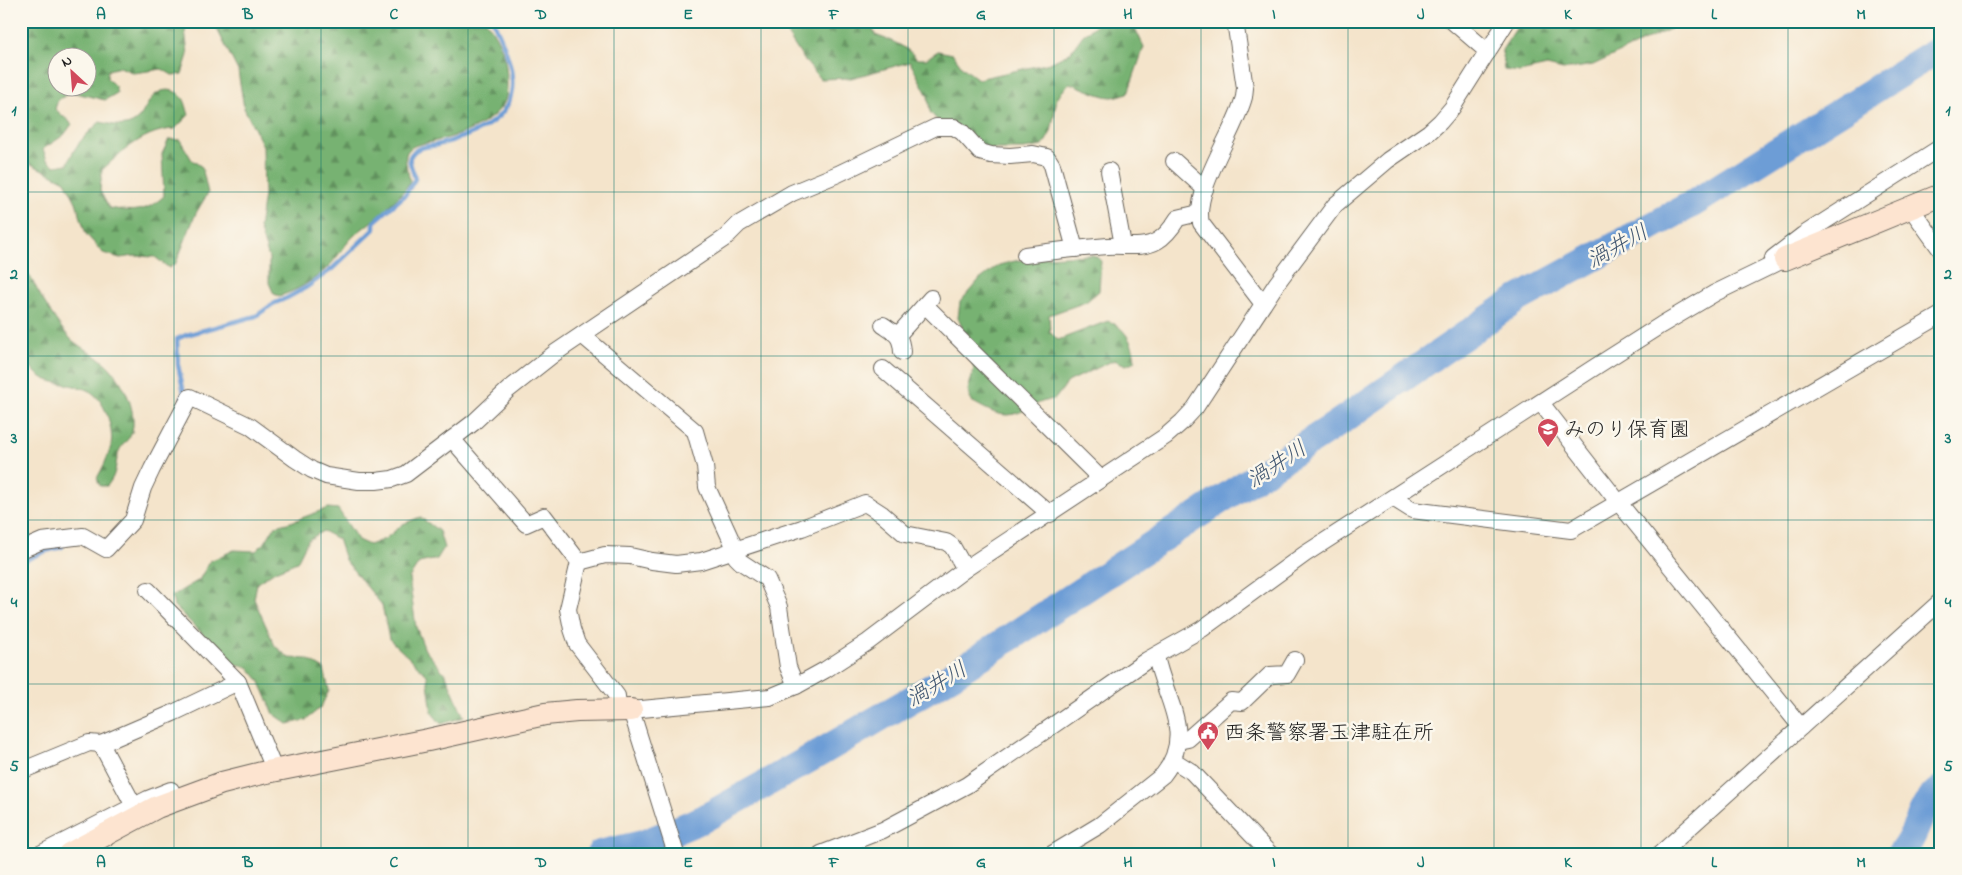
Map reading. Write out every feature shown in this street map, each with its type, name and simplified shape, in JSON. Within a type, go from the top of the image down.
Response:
[{"type":"street","points":[[1235,21],[1245,88],[1244,97],[1205,189],[1199,214],[1201,223],[1263,304]]},
{"type":"street","points":[[1452,21],[1488,52]]},
{"type":"street","points":[[68,854],[157,807],[189,794],[238,779],[545,714],[625,710],[770,697],[796,686],[825,670],[868,642],[965,569],[1166,436],[1182,422],[1195,408],[1263,304],[1335,205],[1374,170],[1429,132],[1440,122],[1452,108],[1507,21]]},
{"type":"street","points":[[21,550],[42,542],[83,536],[106,549],[133,520],[149,475],[190,397],[250,426],[312,470],[326,476],[340,479],[376,481],[392,479],[406,474],[473,423],[508,390],[555,353],[725,238],[739,224],[804,186],[838,174],[936,127],[954,127],[962,132],[980,152],[985,154],[1010,156],[1033,154],[1047,156],[1052,166],[1075,249]]},
{"type":"street","points":[[1751,275],[1803,235],[1941,147]]},
{"type":"street","points":[[1174,161],[1205,189]]},
{"type":"street","points":[[1108,171],[1123,245]]},
{"type":"street","points":[[822,854],[884,830],[967,785],[1156,656],[1202,629],[1305,554],[1661,325],[1751,275],[1785,259],[1941,194]]},
{"type":"street","points":[[1910,207],[1941,250]]},
{"type":"street","points":[[1025,256],[1075,249],[1123,245],[1144,246],[1158,240],[1171,229],[1178,218],[1199,214]]},
{"type":"street","points":[[898,335],[929,301],[1101,479]]},
{"type":"street","points":[[1393,498],[1412,510],[1571,530],[1941,315]]},
{"type":"street","points":[[883,325],[898,335],[901,340],[902,352]]},
{"type":"street","points":[[582,335],[695,430],[705,466],[707,487],[733,544],[736,557],[767,579],[779,607],[788,667],[796,686]]},
{"type":"street","points":[[883,369],[1050,514]]},
{"type":"street","points":[[1541,403],[1618,503],[1801,727]]},
{"type":"street","points":[[452,439],[526,524],[544,516],[579,562]]},
{"type":"street","points":[[579,562],[605,555],[630,556],[652,562],[676,564],[701,561],[802,528],[865,503],[882,514],[904,534],[946,542],[952,546],[965,569]]},
{"type":"street","points":[[579,562],[568,609],[572,629],[582,651],[617,696],[625,710],[656,788],[676,854]]},
{"type":"street","points":[[148,590],[238,682],[272,764]]},
{"type":"street","points":[[1660,854],[1941,601]]},
{"type":"street","points":[[1052,854],[1100,825],[1163,775],[1173,760],[1178,741],[1173,708],[1159,673],[1156,656]]},
{"type":"street","points":[[1178,741],[1188,739],[1231,701],[1242,702],[1270,675],[1287,674],[1295,660]]},
{"type":"street","points":[[21,771],[89,743],[101,744],[238,682]]},
{"type":"street","points":[[101,744],[134,806]]},
{"type":"street","points":[[1173,760],[1192,772],[1270,854]]},
{"type":"street","points":[[40,854],[148,799],[198,780],[238,769],[272,764],[310,764]]},
{"type":"green space","points":[[21,21],[193,21],[185,29],[188,55],[182,74],[172,75],[162,69],[134,73],[120,67],[108,70],[107,78],[115,86],[117,93],[105,100],[96,98],[98,48],[48,48],[48,98],[61,98],[58,100],[55,109],[72,124],[64,135],[43,149],[47,160],[55,166],[68,164],[73,152],[81,141],[100,122],[116,125],[132,123],[142,114],[152,98],[164,90],[178,93],[185,101],[189,115],[175,129],[154,133],[136,142],[102,170],[100,191],[109,208],[139,210],[151,206],[164,196],[162,154],[169,139],[180,140],[192,160],[202,167],[208,193],[196,213],[176,263],[169,268],[155,257],[135,256],[120,258],[103,253],[86,234],[76,202],[65,181],[29,163],[21,148]]},
{"type":"green space","points":[[210,21],[486,21],[499,42],[504,57],[507,73],[506,98],[498,111],[472,129],[409,149],[406,159],[410,182],[399,196],[353,237],[324,271],[299,288],[279,296],[274,294],[269,283],[269,258],[259,228],[264,195],[263,146],[244,108],[238,71],[214,23]]},
{"type":"green space","points":[[782,21],[871,21],[875,35],[903,47],[917,59],[926,59],[938,51],[953,54],[962,67],[978,79],[1050,63],[1070,53],[1083,35],[1100,22],[1122,21],[1135,28],[1144,47],[1128,93],[1108,97],[1069,83],[1057,98],[1051,132],[1043,146],[1024,149],[985,149],[937,120],[930,112],[928,96],[910,62],[851,78],[820,79],[802,57],[782,26]]},
{"type":"green space","points":[[1521,21],[1673,21],[1670,29],[1593,65],[1563,70],[1547,66],[1520,72],[1504,70],[1502,50]]},
{"type":"green space","points":[[1093,255],[1101,260],[1099,291],[1086,302],[1049,315],[1050,332],[1058,340],[1108,321],[1114,323],[1127,336],[1133,348],[1135,361],[1126,365],[1114,360],[1068,382],[1055,399],[1042,402],[1013,414],[998,414],[971,401],[968,390],[974,369],[964,332],[958,318],[960,302],[978,281],[999,265],[1040,257]]},
{"type":"green space","points":[[21,259],[55,319],[69,337],[107,365],[120,382],[130,402],[133,423],[132,432],[119,451],[114,473],[107,486],[100,486],[97,478],[105,462],[112,439],[107,414],[99,399],[87,390],[41,377],[30,365],[25,354],[20,314]]},
{"type":"green space","points":[[328,508],[338,509],[358,540],[369,545],[385,539],[403,524],[420,517],[439,531],[444,548],[437,559],[419,563],[409,578],[416,627],[425,650],[446,675],[464,717],[441,724],[432,713],[427,675],[389,639],[382,605],[345,560],[338,539],[323,531],[308,540],[297,562],[275,571],[257,583],[254,599],[275,646],[289,658],[307,659],[324,669],[329,690],[321,707],[306,720],[288,724],[274,714],[259,680],[248,667],[234,665],[174,606],[172,596],[199,580],[210,561],[234,550],[256,551],[266,541],[275,526]]},
{"type":"waterway","points":[[182,398],[184,393],[178,365],[177,339],[256,316],[273,304],[307,287],[332,269],[374,229],[374,222],[405,195],[415,179],[410,164],[412,153],[422,148],[464,137],[485,127],[499,116],[508,102],[512,87],[511,68],[493,21]]},
{"type":"waterway","name":"渦井川","points":[[600,854],[643,844],[703,819],[951,676],[1334,426],[1516,300],[1694,203],[1941,48]]},
{"type":"waterway","points":[[21,562],[46,551],[62,547]]},
{"type":"waterway","points":[[1900,854],[1911,838],[1928,803],[1941,789]]},
{"type":"place","name":"みのり保育園","points":[[1548,448]]},
{"type":"place","name":"西条警察署玉津駐在所","points":[[1208,751]]}]
